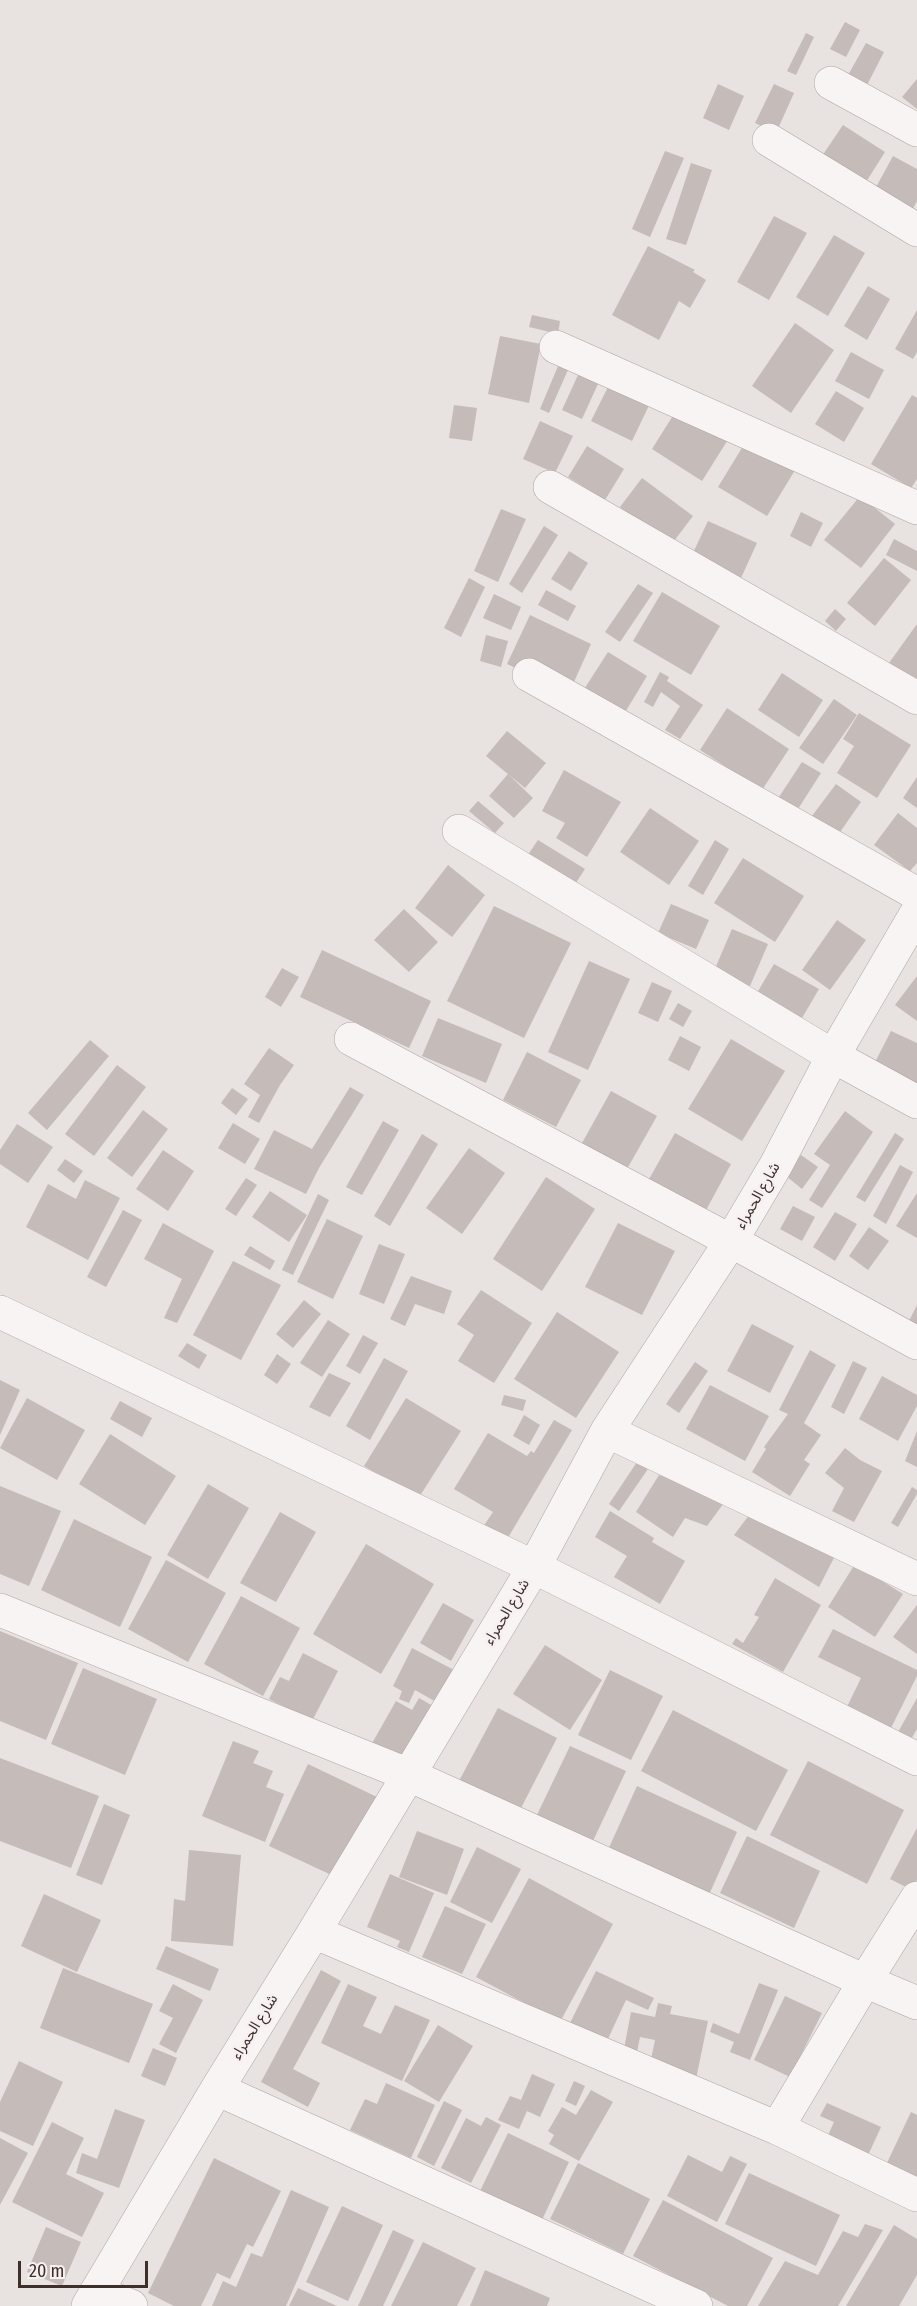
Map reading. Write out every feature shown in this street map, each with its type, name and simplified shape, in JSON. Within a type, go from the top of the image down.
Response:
[{"type":"street","points":[[831,83],[917,130]]},
{"type":"street","points":[[769,140],[917,230]]},
{"type":"street","points":[[556,347],[917,508]]},
{"type":"street","points":[[550,487],[917,698]]},
{"type":"street","points":[[529,675],[917,894]]},
{"type":"street","points":[[459,831],[833,1056],[917,1102]]},
{"type":"street","name":"شارع الحمراء","points":[[92,2299],[217,2088],[534,1567],[607,1431],[731,1241],[776,1165],[833,1056],[917,912]]},
{"type":"street","points":[[351,1039],[731,1241],[917,1343]]},
{"type":"street","points":[[0,1312],[534,1567],[917,1759]]},
{"type":"street","points":[[607,1431],[917,1579]]},
{"type":"street","points":[[0,1610],[409,1775],[917,2003]]},
{"type":"street","points":[[777,2128],[917,1899]]},
{"type":"street","points":[[314,1932],[777,2128],[917,2195]]},
{"type":"street","points":[[217,2088],[696,2306]]},
{"type":"street","points":[[92,2299],[131,2306]]},
{"type":"building","points":[[845,22],[860,30],[846,57],[830,49]]},
{"type":"building","points":[[806,33],[814,37],[796,75],[787,71]]},
{"type":"building","points":[[866,43],[884,52],[866,87],[847,77]]},
{"type":"building","points":[[917,79],[917,109],[902,97]]},
{"type":"building","points":[[718,84],[744,96],[729,130],[703,118]]},
{"type":"building","points":[[774,84],[794,93],[776,133],[755,123]]},
{"type":"building","points":[[843,125],[885,152],[861,190],[818,162]]},
{"type":"building","points":[[665,151],[684,158],[650,237],[632,229]]},
{"type":"building","points":[[893,156],[917,169],[917,201],[907,220],[869,200]]},
{"type":"building","points":[[691,163],[712,170],[686,245],[666,239]]},
{"type":"building","points":[[774,216],[807,233],[769,300],[737,282]]},
{"type":"building","points":[[834,235],[865,253],[828,316],[796,297]]},
{"type":"building","points":[[648,246],[695,270],[693,272],[706,280],[690,308],[679,301],[659,340],[612,315]]},
{"type":"building","points":[[868,286],[890,299],[867,340],[844,326]]},
{"type":"building","points":[[917,310],[917,352],[913,359],[895,349]]},
{"type":"building","points":[[532,315],[560,321],[558,334],[529,327]]},
{"type":"building","points":[[795,323],[834,350],[791,413],[752,386]]},
{"type":"building","points":[[500,336],[541,344],[529,403],[488,394]]},
{"type":"building","points":[[851,352],[884,370],[869,399],[835,381]]},
{"type":"building","points":[[561,359],[571,363],[549,413],[540,409]]},
{"type":"building","points":[[583,364],[603,373],[582,419],[562,410]]},
{"type":"building","points":[[614,375],[654,395],[632,441],[591,421]]},
{"type":"building","points":[[836,391],[864,408],[844,442],[815,424]]},
{"type":"building","points":[[912,395],[917,398],[917,479],[911,488],[871,464]]},
{"type":"building","points":[[454,405],[477,408],[472,441],[449,438]]},
{"type":"building","points":[[679,406],[729,438],[702,481],[652,449]]},
{"type":"building","points":[[540,421],[573,436],[555,473],[523,459]]},
{"type":"building","points":[[748,438],[797,467],[767,516],[718,487]]},
{"type":"building","points":[[587,446],[624,469],[605,500],[568,477]]},
{"type":"building","points":[[642,478],[693,516],[671,545],[620,507]]},
{"type":"building","points":[[860,496],[895,524],[861,568],[824,540]]},
{"type":"building","points":[[501,509],[526,519],[498,582],[474,571]]},
{"type":"building","points":[[801,512],[823,523],[811,547],[790,536]]},
{"type":"building","points":[[708,521],[757,543],[741,578],[692,555]]},
{"type":"building","points":[[544,526],[558,535],[522,593],[509,584]]},
{"type":"building","points":[[894,539],[917,551],[917,571],[886,555]]},
{"type":"building","points":[[569,551],[588,563],[571,591],[551,579]]},
{"type":"building","points":[[884,558],[911,580],[875,626],[847,603]]},
{"type":"building","points":[[469,578],[485,587],[461,637],[444,628]]},
{"type":"building","points":[[638,584],[653,593],[620,642],[605,632]]},
{"type":"building","points":[[546,590],[576,606],[568,621],[538,605]]},
{"type":"building","points":[[662,592],[720,626],[691,675],[633,641]]},
{"type":"building","points":[[494,594],[521,607],[511,630],[483,618]]},
{"type":"building","points":[[835,609],[846,619],[836,631],[825,621]]},
{"type":"building","points":[[530,615],[591,644],[569,693],[507,664]]},
{"type":"building","points":[[917,624],[917,682],[889,663]]},
{"type":"building","points":[[486,635],[508,641],[501,667],[480,661]]},
{"type":"building","points":[[608,652],[647,676],[621,719],[581,694]]},
{"type":"building","points":[[660,672],[669,677],[667,681],[703,705],[680,739],[665,730],[680,706],[661,692],[653,707],[644,702]]},
{"type":"building","points":[[782,673],[823,700],[799,737],[758,710]]},
{"type":"building","points":[[834,699],[857,715],[823,764],[799,748]]},
{"type":"building","points":[[727,708],[789,749],[762,790],[700,750]]},
{"type":"building","points":[[859,713],[911,745],[877,798],[837,773],[854,746],[843,739]]},
{"type":"building","points":[[507,731],[546,763],[525,788],[486,756]]},
{"type":"building","points":[[802,762],[821,773],[798,809],[779,797]]},
{"type":"building","points":[[564,770],[621,802],[587,857],[556,838],[565,823],[542,811]]},
{"type":"building","points":[[508,774],[533,798],[514,818],[489,796]]},
{"type":"building","points":[[917,777],[917,808],[903,798]]},
{"type":"building","points":[[836,784],[861,802],[838,835],[812,816]]},
{"type":"building","points":[[478,801],[504,823],[495,833],[469,811]]},
{"type":"building","points":[[650,808],[699,841],[669,885],[620,852]]},
{"type":"building","points":[[898,813],[917,828],[917,863],[910,871],[874,845]]},
{"type":"building","points":[[538,840],[585,869],[570,892],[523,862]]},
{"type":"building","points":[[715,840],[729,849],[703,895],[688,886]]},
{"type":"building","points":[[743,858],[804,896],[775,942],[714,903]]},
{"type":"building","points":[[448,865],[485,895],[452,937],[415,908]]},
{"type":"building","points":[[671,904],[709,920],[696,949],[658,933]]},
{"type":"building","points":[[494,906],[571,943],[524,1038],[447,1001]]},
{"type":"building","points":[[404,909],[438,942],[409,972],[374,940]]},
{"type":"building","points":[[837,920],[866,940],[830,990],[802,970]]},
{"type":"building","points":[[732,929],[768,944],[750,986],[714,971]]},
{"type":"building","points":[[322,950],[431,1001],[409,1048],[300,997]]},
{"type":"building","points":[[589,961],[630,979],[588,1070],[548,1052]]},
{"type":"building","points":[[774,964],[819,989],[802,1018],[757,993]]},
{"type":"building","points":[[282,968],[299,977],[281,1007],[265,997]]},
{"type":"building","points":[[917,976],[917,1021],[895,1005]]},
{"type":"building","points":[[652,982],[672,991],[658,1022],[638,1013]]},
{"type":"building","points":[[678,1003],[692,1011],[683,1027],[669,1019]]},
{"type":"building","points":[[438,1018],[502,1044],[486,1083],[422,1056]]},
{"type":"building","points":[[891,1031],[917,1043],[917,1092],[871,1070]]},
{"type":"building","points":[[680,1036],[701,1047],[689,1071],[668,1060]]},
{"type":"building","points":[[731,1039],[785,1071],[742,1141],[688,1109]]},
{"type":"building","points":[[90,1040],[109,1056],[47,1130],[28,1113]]},
{"type":"building","points":[[269,1048],[294,1065],[259,1123],[248,1117],[260,1095],[244,1084]]},
{"type":"building","points":[[527,1052],[581,1080],[556,1127],[503,1100]]},
{"type":"building","points":[[117,1065],[146,1087],[94,1156],[65,1134]]},
{"type":"building","points":[[350,1087],[364,1095],[319,1168],[306,1194],[254,1169],[274,1130],[312,1149]]},
{"type":"building","points":[[232,1088],[248,1099],[236,1115],[221,1103]]},
{"type":"building","points":[[611,1091],[657,1116],[627,1169],[582,1143]]},
{"type":"building","points":[[143,1110],[168,1129],[132,1177],[107,1158]]},
{"type":"building","points":[[845,1111],[873,1132],[822,1208],[809,1200],[830,1165],[814,1154]]},
{"type":"building","points":[[383,1121],[399,1130],[362,1195],[346,1187]]},
{"type":"building","points":[[233,1123],[260,1139],[245,1164],[218,1148]]},
{"type":"building","points":[[17,1124],[53,1147],[28,1183],[0,1164],[0,1150]]},
{"type":"building","points":[[675,1133],[731,1164],[705,1212],[648,1181]]},
{"type":"building","points":[[895,1133],[904,1139],[865,1202],[856,1197]]},
{"type":"building","points":[[422,1134],[438,1144],[390,1226],[374,1216]]},
{"type":"building","points":[[469,1148],[505,1173],[462,1234],[426,1208]]},
{"type":"building","points":[[163,1150],[194,1171],[168,1211],[136,1189]]},
{"type":"building","points":[[801,1155],[818,1167],[802,1189],[786,1176]]},
{"type":"building","points":[[65,1159],[83,1171],[74,1183],[57,1170]]},
{"type":"building","points":[[900,1165],[913,1172],[886,1224],[873,1216]]},
{"type":"building","points":[[546,1177],[595,1209],[542,1291],[493,1259]]},
{"type":"building","points":[[246,1178],[257,1185],[236,1216],[225,1209]]},
{"type":"building","points":[[85,1180],[120,1198],[88,1260],[26,1227],[48,1184],[76,1199]]},
{"type":"building","points":[[270,1191],[307,1215],[289,1242],[252,1217]]},
{"type":"building","points":[[917,1193],[917,1238],[896,1226]]},
{"type":"building","points":[[318,1194],[329,1200],[293,1275],[282,1270]]},
{"type":"building","points":[[793,1206],[815,1217],[802,1241],[780,1229]]},
{"type":"building","points":[[123,1210],[142,1220],[106,1287],[87,1277]]},
{"type":"building","points":[[835,1212],[857,1224],[835,1261],[813,1247]]},
{"type":"building","points":[[327,1219],[363,1236],[333,1299],[297,1282]]},
{"type":"building","points":[[163,1223],[214,1251],[177,1323],[164,1318],[182,1279],[144,1259]]},
{"type":"building","points":[[618,1223],[675,1251],[642,1315],[585,1287]]},
{"type":"building","points":[[869,1227],[889,1241],[868,1270],[849,1256]]},
{"type":"building","points":[[379,1244],[405,1254],[384,1304],[359,1294]]},
{"type":"building","points":[[250,1246],[275,1261],[270,1270],[244,1255]]},
{"type":"building","points":[[233,1261],[281,1285],[241,1360],[193,1335]]},
{"type":"building","points":[[411,1276],[452,1291],[444,1314],[415,1304],[405,1326],[390,1319]]},
{"type":"building","points":[[481,1290],[532,1323],[494,1383],[458,1361],[474,1335],[457,1324]]},
{"type":"building","points":[[304,1300],[321,1314],[293,1348],[276,1334]]},
{"type":"building","points":[[917,1305],[917,1328],[908,1323]]},
{"type":"building","points":[[557,1312],[619,1352],[576,1418],[514,1379]]},
{"type":"building","points":[[328,1320],[350,1334],[322,1377],[300,1363]]},
{"type":"building","points":[[752,1324],[794,1346],[770,1393],[727,1371]]},
{"type":"building","points":[[363,1335],[378,1343],[360,1374],[346,1366]]},
{"type":"building","points":[[187,1343],[207,1355],[199,1369],[178,1356]]},
{"type":"building","points":[[810,1350],[836,1365],[804,1423],[821,1435],[804,1460],[810,1464],[790,1496],[752,1472],[766,1449],[764,1447],[788,1414],[779,1410]]},
{"type":"building","points":[[277,1354],[291,1364],[277,1384],[264,1375]]},
{"type":"building","points":[[384,1358],[408,1371],[370,1440],[346,1426]]},
{"type":"building","points":[[853,1361],[867,1368],[844,1414],[831,1407]]},
{"type":"building","points":[[695,1362],[708,1371],[679,1413],[666,1404]]},
{"type":"building","points":[[329,1373],[351,1383],[330,1417],[309,1407]]},
{"type":"building","points":[[882,1376],[917,1395],[917,1406],[898,1441],[859,1419]]},
{"type":"building","points":[[0,1380],[20,1390],[0,1435]]},
{"type":"building","points":[[710,1385],[769,1416],[745,1461],[686,1429]]},
{"type":"building","points":[[504,1395],[526,1400],[523,1411],[501,1405]]},
{"type":"building","points":[[27,1398],[85,1430],[57,1480],[0,1448]]},
{"type":"building","points":[[406,1398],[461,1431],[418,1499],[364,1466]]},
{"type":"building","points":[[120,1401],[152,1418],[142,1437],[110,1419]]},
{"type":"building","points":[[524,1415],[540,1425],[529,1445],[513,1436]]},
{"type":"building","points":[[554,1420],[572,1430],[506,1541],[483,1527],[493,1512],[454,1489],[488,1433],[527,1456],[531,1451],[534,1453]]},
{"type":"building","points":[[917,1431],[917,1467],[905,1461]]},
{"type":"building","points":[[110,1434],[176,1476],[145,1525],[79,1484]]},
{"type":"building","points":[[845,1448],[860,1460],[882,1471],[854,1522],[832,1511],[844,1488],[825,1473]]},
{"type":"building","points":[[637,1462],[648,1469],[619,1511],[609,1504]]},
{"type":"building","points":[[659,1475],[729,1496],[707,1526],[685,1518],[673,1537],[636,1512]]},
{"type":"building","points":[[208,1484],[249,1508],[208,1579],[167,1555]]},
{"type":"building","points":[[0,1486],[61,1511],[29,1586],[0,1574]]},
{"type":"building","points":[[912,1487],[917,1490],[917,1494],[898,1527],[891,1523]]},
{"type":"building","points":[[610,1511],[654,1538],[652,1542],[685,1561],[660,1604],[614,1577],[627,1556],[595,1537]]},
{"type":"building","points":[[280,1512],[316,1532],[276,1602],[240,1583]]},
{"type":"building","points":[[750,1514],[836,1554],[819,1587],[734,1535]]},
{"type":"building","points":[[74,1519],[152,1557],[120,1627],[41,1590]]},
{"type":"building","points":[[366,1544],[434,1584],[381,1674],[313,1634]]},
{"type":"building","points":[[166,1560],[226,1593],[188,1662],[128,1629]]},
{"type":"building","points":[[855,1564],[903,1594],[875,1637],[828,1607]]},
{"type":"building","points":[[775,1578],[821,1605],[783,1672],[732,1644],[736,1638],[743,1643],[759,1617],[754,1615]]},
{"type":"building","points":[[241,1596],[300,1628],[263,1696],[204,1664]]},
{"type":"building","points":[[443,1603],[474,1620],[451,1661],[420,1643]]},
{"type":"building","points":[[917,1605],[917,1654],[893,1637]]},
{"type":"building","points":[[833,1629],[917,1670],[917,1676],[890,1730],[846,1709],[861,1678],[818,1657]]},
{"type":"building","points":[[0,1631],[78,1663],[46,1740],[0,1721]]},
{"type":"building","points":[[545,1645],[602,1680],[570,1730],[513,1694]]},
{"type":"building","points":[[412,1648],[454,1670],[438,1703],[415,1690],[409,1703],[399,1699],[402,1691],[393,1686]]},
{"type":"building","points":[[303,1653],[338,1671],[312,1721],[269,1699],[280,1677],[289,1681]]},
{"type":"building","points":[[83,1668],[157,1699],[125,1775],[51,1744]]},
{"type":"building","points":[[610,1670],[663,1696],[631,1760],[578,1735]]},
{"type":"building","points":[[419,1698],[433,1706],[401,1762],[371,1745],[396,1701],[412,1710]]},
{"type":"building","points":[[917,1698],[917,1729],[910,1741],[897,1734]]},
{"type":"building","points":[[498,1708],[557,1738],[519,1812],[459,1781]]},
{"type":"building","points":[[673,1710],[788,1770],[756,1831],[641,1771]]},
{"type":"building","points":[[233,1741],[259,1751],[253,1763],[273,1771],[266,1787],[284,1794],[265,1842],[202,1816]]},
{"type":"building","points":[[570,1746],[626,1771],[592,1843],[536,1817]]},
{"type":"building","points":[[0,1758],[99,1796],[71,1868],[0,1841]]},
{"type":"building","points":[[808,1761],[904,1810],[867,1884],[770,1835]]},
{"type":"building","points":[[308,1764],[377,1797],[338,1878],[269,1846]]},
{"type":"building","points":[[637,1786],[737,1832],[708,1897],[607,1852]]},
{"type":"building","points":[[104,1804],[130,1815],[102,1885],[76,1875]]},
{"type":"building","points":[[917,1828],[917,1880],[912,1890],[890,1879]]},
{"type":"building","points":[[417,1831],[464,1849],[447,1895],[399,1877]]},
{"type":"building","points":[[747,1836],[820,1871],[794,1928],[720,1893]]},
{"type":"building","points":[[477,1847],[521,1869],[492,1923],[450,1902]]},
{"type":"building","points":[[189,1850],[241,1855],[233,1946],[171,1941],[174,1899],[185,1901]]},
{"type":"building","points":[[390,1874],[434,1893],[409,1952],[397,1947],[400,1941],[367,1927]]},
{"type":"building","points":[[529,1878],[613,1924],[560,2022],[476,1977]]},
{"type":"building","points":[[44,1894],[101,1920],[77,1972],[21,1946]]},
{"type":"building","points":[[445,1906],[486,1924],[462,1974],[422,1957]]},
{"type":"building","points":[[166,1946],[219,1969],[210,1991],[156,1969]]},
{"type":"building","points":[[63,1968],[153,2004],[129,2063],[40,2028]]},
{"type":"building","points":[[321,1970],[341,1981],[293,2069],[320,2083],[308,2107],[261,2082]]},
{"type":"building","points":[[596,1971],[654,1998],[648,2010],[626,2000],[607,2041],[570,2023]]},
{"type":"building","points":[[759,1983],[778,1990],[750,2060],[730,2052],[734,2042],[710,2032],[713,2023],[739,2034]]},
{"type":"building","points":[[173,1984],[203,2000],[176,2053],[159,2044],[173,2018],[159,2011]]},
{"type":"building","points":[[348,1984],[377,1997],[363,2026],[381,2034],[395,2005],[430,2020],[402,2081],[321,2043]]},
{"type":"building","points":[[785,1996],[822,2013],[790,2077],[754,2060]]},
{"type":"building","points":[[658,2003],[672,2006],[670,2014],[708,2021],[696,2079],[649,2069],[655,2040],[640,2037],[637,2052],[624,2049],[631,2012],[655,2017]]},
{"type":"building","points":[[438,2025],[473,2046],[439,2102],[404,2081]]},
{"type":"building","points":[[153,2048],[177,2058],[165,2086],[141,2076]]},
{"type":"building","points":[[19,2061],[63,2082],[33,2146],[0,2131],[0,2102]]},
{"type":"building","points":[[532,2074],[555,2084],[540,2117],[527,2111],[519,2129],[498,2120],[510,2096],[521,2100]]},
{"type":"building","points":[[574,2081],[585,2086],[576,2106],[565,2101]]},
{"type":"building","points":[[386,2083],[435,2105],[411,2158],[350,2130],[365,2099],[377,2104]]},
{"type":"building","points":[[591,2090],[613,2102],[579,2161],[549,2144],[554,2135],[548,2131],[562,2107],[576,2115]]},
{"type":"building","points":[[444,2101],[462,2110],[434,2166],[417,2157]]},
{"type":"building","points":[[827,2103],[881,2127],[864,2164],[823,2146],[834,2122],[820,2116]]},
{"type":"building","points":[[115,2109],[145,2120],[119,2188],[76,2173],[82,2153],[97,2159]]},
{"type":"building","points":[[911,2112],[917,2115],[917,2180],[886,2165]]},
{"type":"building","points":[[486,2117],[501,2125],[471,2183],[441,2168],[466,2118],[481,2126]]},
{"type":"building","points":[[52,2122],[84,2138],[66,2174],[104,2193],[82,2237],[12,2202]]},
{"type":"building","points":[[508,2133],[569,2162],[542,2220],[480,2191]]},
{"type":"building","points":[[0,2138],[28,2153],[0,2205]]},
{"type":"building","points":[[688,2155],[722,2172],[730,2156],[747,2164],[717,2222],[667,2196]]},
{"type":"building","points":[[214,2158],[281,2191],[253,2247],[247,2244],[230,2279],[217,2273],[201,2306],[174,2306],[148,2293]]},
{"type":"building","points":[[578,2163],[650,2199],[623,2254],[550,2219]]},
{"type":"building","points":[[749,2173],[840,2215],[816,2266],[725,2224]]},
{"type":"building","points":[[291,2190],[329,2207],[286,2306],[212,2306],[223,2281],[236,2287],[251,2253],[262,2257]]},
{"type":"building","points":[[663,2200],[773,2258],[747,2306],[728,2306],[633,2256]]},
{"type":"building","points":[[342,2206],[383,2225],[348,2301],[306,2282]]},
{"type":"building","points":[[865,2224],[883,2230],[838,2306],[758,2306],[785,2261],[818,2275],[843,2231],[858,2237]]},
{"type":"building","points":[[894,2225],[917,2239],[917,2275],[899,2306],[846,2306]]},
{"type":"building","points":[[46,2227],[81,2242],[62,2286],[27,2272]]},
{"type":"building","points":[[393,2230],[414,2240],[406,2258],[383,2306],[358,2306]]},
{"type":"building","points":[[423,2242],[476,2268],[457,2306],[391,2306]]},
{"type":"building","points":[[485,2270],[550,2298],[547,2306],[470,2306]]},
{"type":"building","points":[[298,2288],[337,2306],[289,2306]]}]
